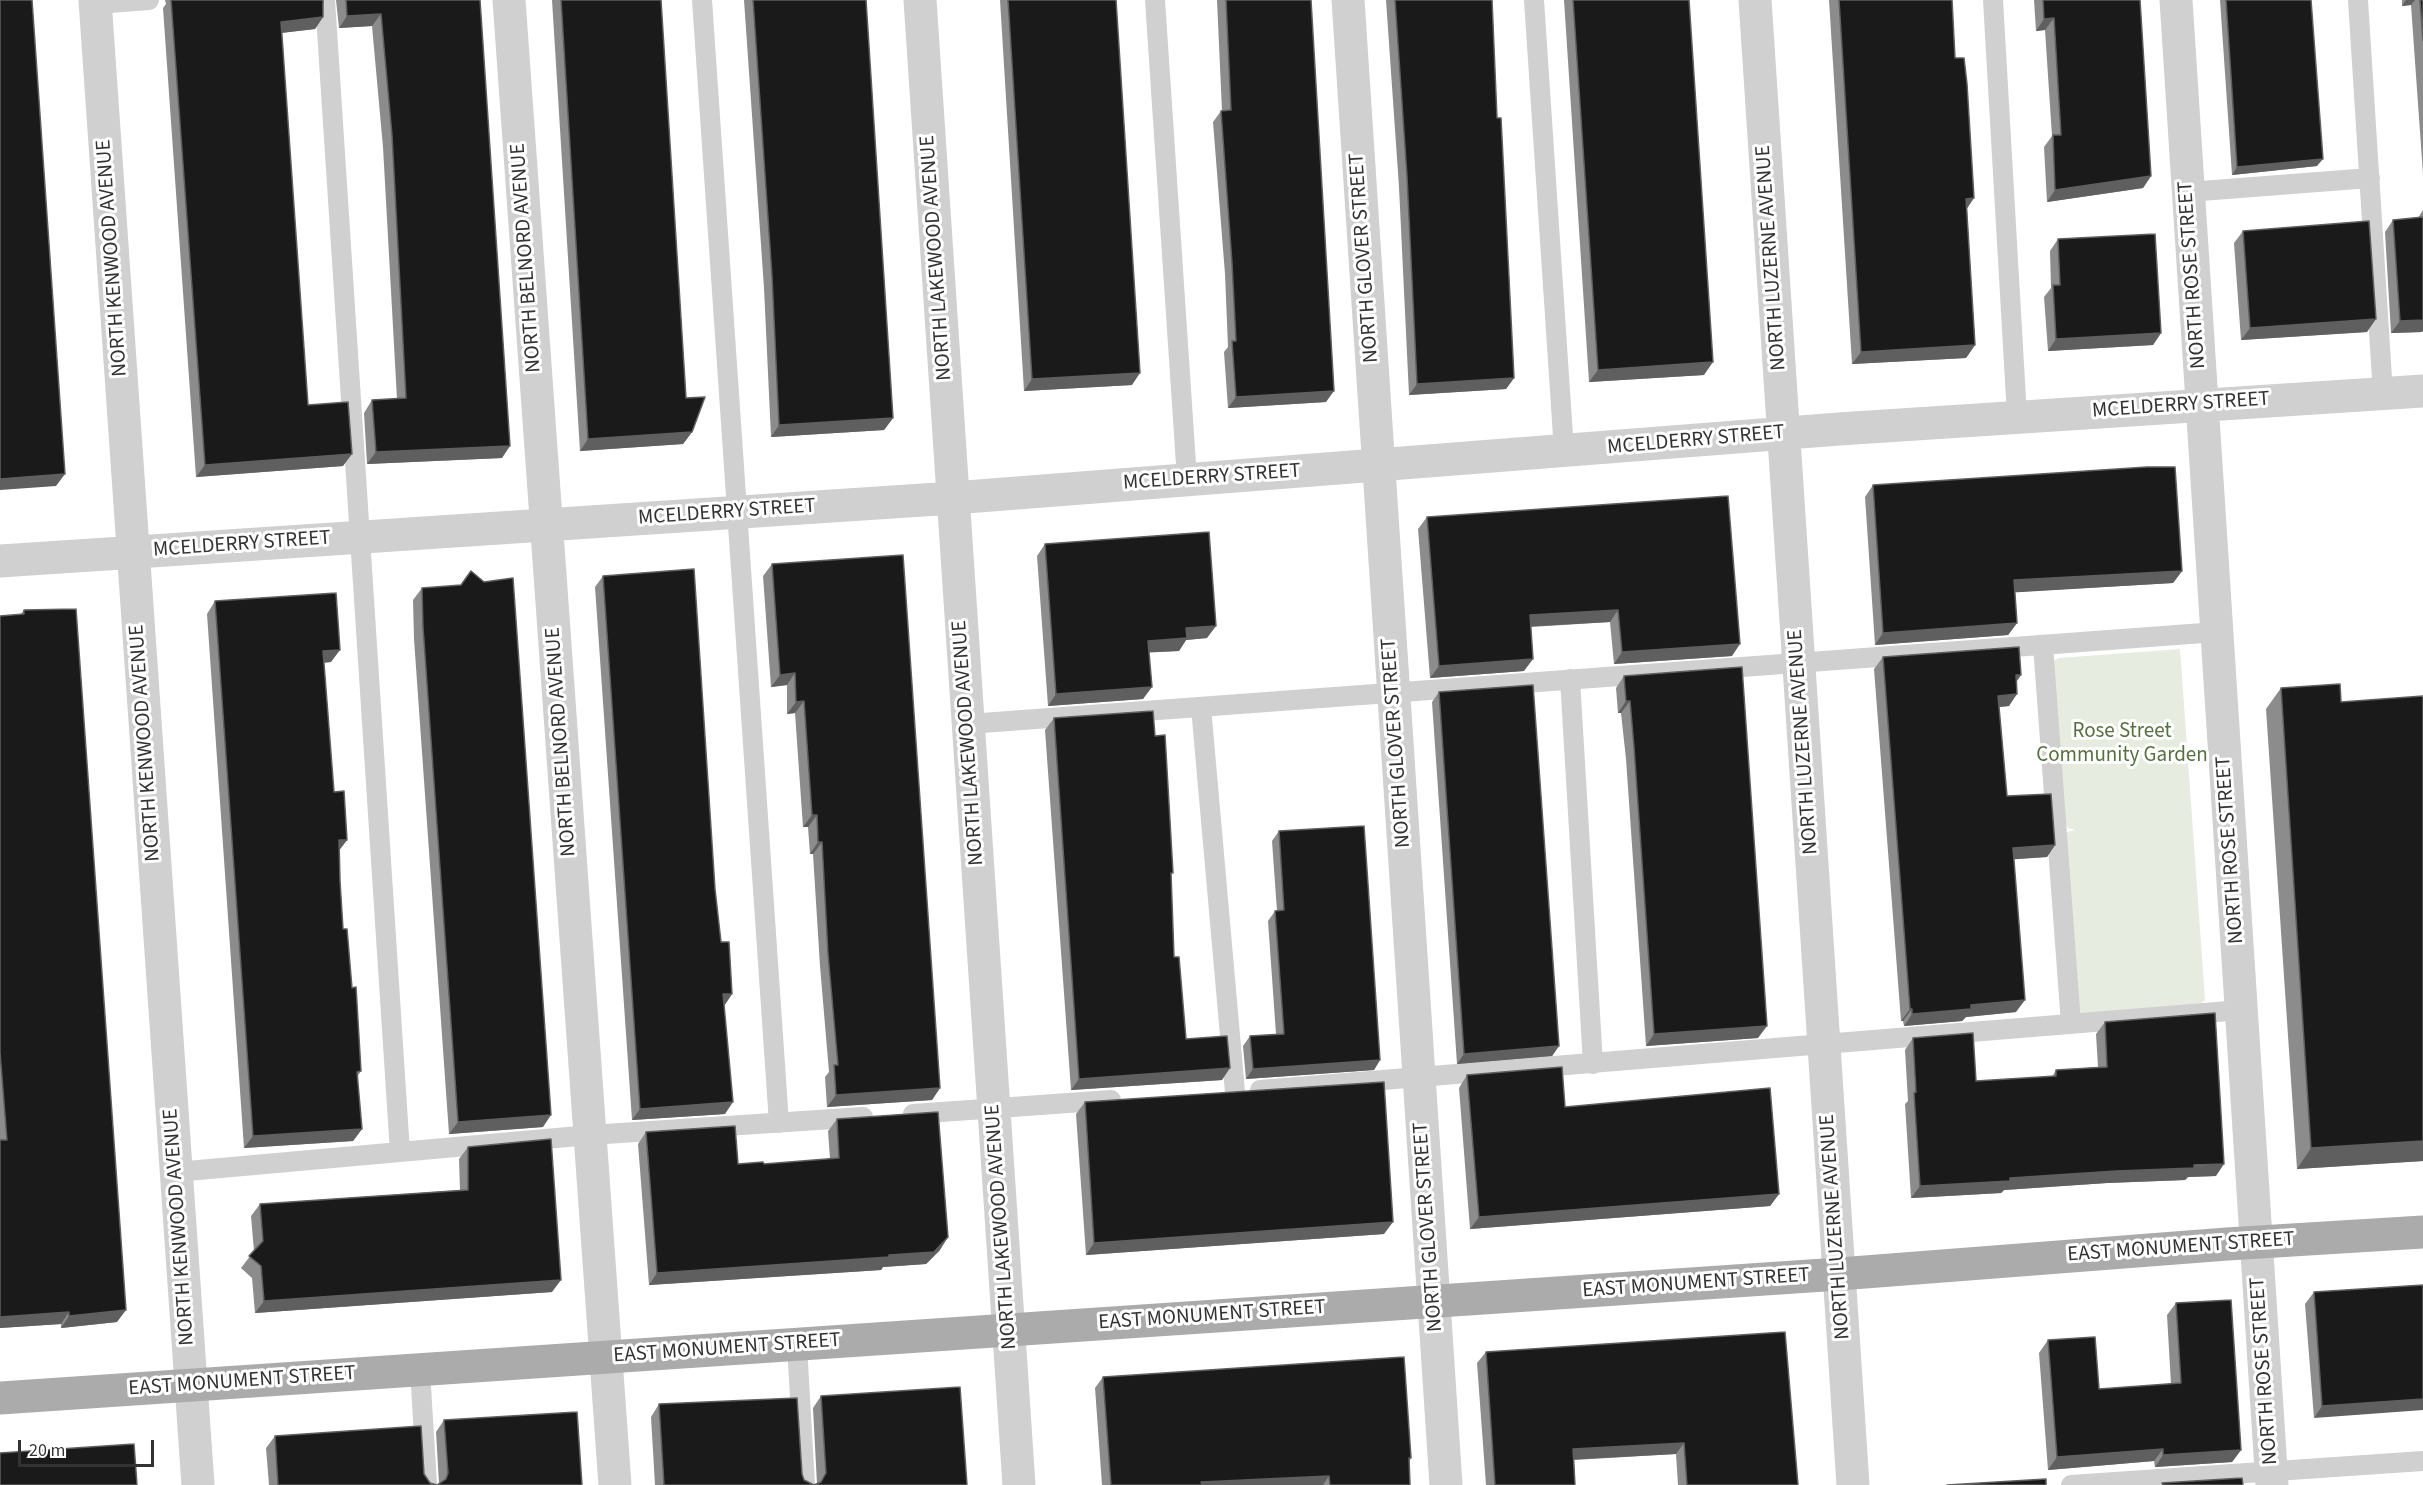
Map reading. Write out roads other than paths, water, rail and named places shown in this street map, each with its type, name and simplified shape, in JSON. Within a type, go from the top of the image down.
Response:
[{"type":"main road","name":"EAST MONUMENT STREET","points":[[0,1398],[1839,1274],[2256,1242],[2423,1232]]},
{"type":"street","name":"NORTH BELNORD AVENUE","points":[[509,0],[615,1485]]},
{"type":"street","name":"NORTH LAKEWOOD AVENUE","points":[[920,0],[1019,1485]]},
{"type":"street","name":"NORTH GLOVER STREET","points":[[1348,0],[1446,1485]]},
{"type":"street","name":"NORTH LUZERNE AVENUE","points":[[1755,0],[1853,1485]]},
{"type":"street","name":"NORTH ROSE STREET","points":[[2176,0],[2272,1478]]},
{"type":"street","name":"NORTH KENWOOD AVENUE","points":[[96,2],[198,1485]]},
{"type":"street","name":"MCELDERRY STREET","points":[[0,561],[953,498],[2017,416],[2423,391]]},
{"type":"lane","points":[[96,2],[149,0]]},
{"type":"lane","points":[[325,0],[358,537],[400,1152]]},
{"type":"lane","points":[[702,0],[778,1123]]},
{"type":"lane","points":[[1155,0],[1187,479]]},
{"type":"lane","points":[[1534,0],[1564,451]]},
{"type":"lane","points":[[1993,0],[2017,416]]},
{"type":"lane","points":[[2358,0],[2383,394]]},
{"type":"lane","points":[[2188,192],[2370,178]]},
{"type":"lane","points":[[968,724],[2217,633]]},
{"type":"lane","points":[[2043,645],[2071,1024]]},
{"type":"lane","points":[[1570,679],[1593,1064]]},
{"type":"lane","points":[[1201,707],[1235,1092]]},
{"type":"lane","points":[[1212,1094],[1419,1079],[2241,1010]]},
{"type":"lane","points":[[176,1172],[590,1135],[1132,1099]]},
{"type":"lane","points":[[796,1345],[805,1485]]},
{"type":"lane","points":[[420,1370],[427,1485]]},
{"type":"lane","points":[[2071,1485],[2272,1478],[2423,1461]]},
{"type":"park label","name":"Rose Street Community Garden","points":[[2122,744]]}]
